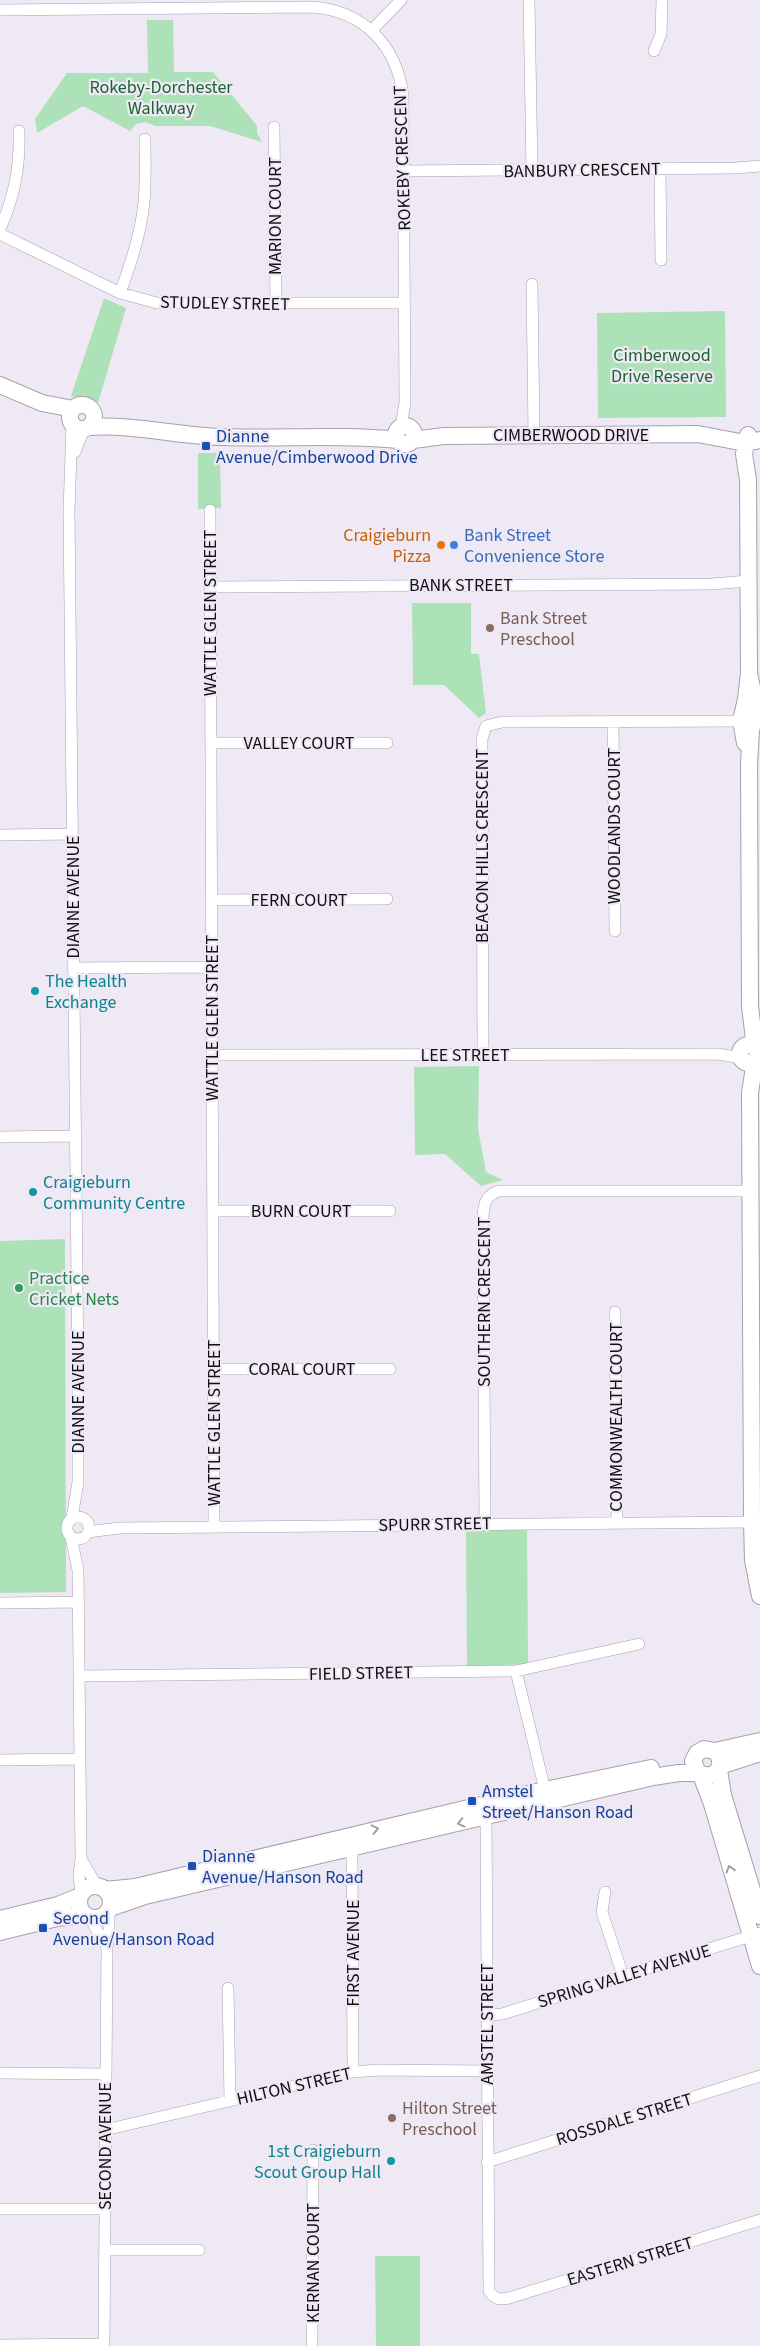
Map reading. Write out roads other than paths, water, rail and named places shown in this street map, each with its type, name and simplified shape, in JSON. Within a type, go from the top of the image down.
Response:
[{"type":"street","points":[[372,30],[401,0]]},
{"type":"street","points":[[529,0],[532,170]]},
{"type":"street","points":[[654,51],[660,34],[662,0]]},
{"type":"street","name":"ROKEBY CRESCENT","points":[[0,10],[284,4],[336,11],[354,18],[372,30],[391,54],[402,87],[406,433]]},
{"type":"street","name":"MARION COURT","points":[[274,127],[276,304]]},
{"type":"street","points":[[0,228],[9,209],[16,183],[19,131]]},
{"type":"street","points":[[120,293],[137,243],[141,222],[144,194],[145,140]]},
{"type":"street","name":"BANBURY CRESCENT","points":[[403,171],[736,168],[760,166]]},
{"type":"street","points":[[660,169],[661,260]]},
{"type":"street","name":"STUDLEY STREET","points":[[0,234],[120,293],[149,302],[166,304],[404,303]]},
{"type":"street","points":[[532,284],[534,435]]},
{"type":"street","name":"CIMBERWOOD DRIVE","points":[[0,385],[42,403],[78,422],[221,437],[370,437],[406,433],[444,436],[698,434],[726,431],[753,439]]},
{"type":"street","name":"CIMBERWOOD DRIVE","points":[[78,422],[84,405],[128,427]]},
{"type":"street","name":"DIANNE AVENUE","points":[[78,422],[71,461],[69,503],[78,1482],[86,1527],[78,1570]]},
{"type":"street","points":[[753,439],[748,480],[751,578],[749,764],[755,846],[755,981],[750,1006],[746,1054],[750,1093],[752,1522],[753,1560],[760,1596]]},
{"type":"street","name":"WATTLE GLEN STREET","points":[[210,510],[214,1526]]},
{"type":"street","name":"BANK STREET","points":[[210,587],[712,584],[751,578]]},
{"type":"street","name":"BEACON HILLS CRESCENT","points":[[483,1055],[482,739],[484,730],[490,724],[502,722],[613,722],[751,714]]},
{"type":"street","name":"WOODLANDS COURT","points":[[613,722],[615,930]]},
{"type":"street","name":"VALLEY COURT","points":[[211,744],[387,743]]},
{"type":"street","points":[[0,835],[72,834]]},
{"type":"street","name":"FERN COURT","points":[[211,900],[387,899]]},
{"type":"street","points":[[73,968],[212,967]]},
{"type":"street","name":"LEE STREET","points":[[212,1056],[746,1054]]},
{"type":"street","points":[[0,1137],[74,1136]]},
{"type":"street","name":"SOUTHERN CRESCENT","points":[[485,1524],[483,1216],[484,1203],[490,1194],[499,1191],[751,1191]]},
{"type":"street","name":"BURN COURT","points":[[213,1211],[390,1211]]},
{"type":"street","name":"COMMONWEALTH COURT","points":[[615,1312],[616,1523]]},
{"type":"street","name":"CORAL COURT","points":[[213,1369],[390,1369]]},
{"type":"street","name":"DIANNE AVENUE","points":[[72,1518],[78,1482]]},
{"type":"street","points":[[78,1516],[86,1527],[78,1539],[71,1536],[67,1527],[72,1518],[78,1516]]},
{"type":"street","name":"SPURR STREET","points":[[86,1527],[752,1522]]},
{"type":"street","name":"DIANNE AVENUE","points":[[71,1536],[78,1570],[79,1602],[81,1859],[79,1875],[81,1896]]},
{"type":"street","points":[[0,1603],[79,1602]]},
{"type":"street","name":"FIELD STREET","points":[[79,1676],[516,1671],[639,1644]]},
{"type":"street","points":[[516,1671],[546,1796]]},
{"type":"street","points":[[0,1932],[57,1918],[87,1916],[98,1918],[110,1909],[144,1896],[351,1842],[546,1796],[698,1768],[713,1775],[718,1762],[760,1741]]},
{"type":"street","points":[[724,1823],[718,1762],[704,1749],[698,1768],[724,1823],[760,1916]]},
{"type":"street","points":[[718,1762],[760,1753]]},
{"type":"street","points":[[0,1760],[80,1759]]},
{"type":"street","name":"AMSTEL STREET","points":[[485,1810],[488,2284],[489,2291],[500,2300]]},
{"type":"street","points":[[0,1919],[58,1905],[81,1896],[88,1888],[141,1886],[351,1842]]},
{"type":"street","name":"FIRST AVENUE","points":[[351,1842],[353,2072]]},
{"type":"street","points":[[81,1859],[101,1888],[110,1896],[110,1909]]},
{"type":"street","points":[[605,1892],[602,1912],[622,1976]]},
{"type":"street","points":[[81,1896],[80,1909],[87,1916],[107,1947]]},
{"type":"street","points":[[751,1896],[760,1966]]},
{"type":"street","name":"SECOND AVENUE","points":[[104,2345],[105,2074],[107,1947],[110,1909]]},
{"type":"street","name":"SPRING VALLEY AVENUE","points":[[487,2015],[502,2014],[755,1935]]},
{"type":"street","points":[[228,1988],[230,2101]]},
{"type":"street","name":"HILTON STREET","points":[[105,2130],[353,2072],[378,2070],[487,2071]]},
{"type":"street","points":[[0,2074],[105,2074]]},
{"type":"street","name":"ROSSDALE STREET","points":[[487,2162],[760,2076]]},
{"type":"street","name":"KERNAN COURT","points":[[312,2346],[313,2150]]},
{"type":"street","points":[[0,2209],[105,2209]]},
{"type":"street","name":"EASTERN STREET","points":[[500,2300],[760,2220]]},
{"type":"street","points":[[105,2250],[199,2250]]},
{"type":"street","points":[[0,2344],[104,2345]]},
{"type":"place","name":"Dianne Avenue/Cimberwood Drive","points":[[206,446]]},
{"type":"place","name":"Craigieburn Pizza","points":[[441,545]]},
{"type":"place","name":"Bank Street Convenience Store","points":[[454,545]]},
{"type":"place","name":"Bank Street Preschool","points":[[490,628]]},
{"type":"place","name":"The Health Exchange","points":[[35,991]]},
{"type":"place","name":"Craigieburn Community Centre","points":[[33,1192]]},
{"type":"place","name":"Practice Cricket Nets","points":[[19,1288]]},
{"type":"place","name":"Amstel Street/Hanson Road","points":[[472,1801]]},
{"type":"place","name":"Dianne Avenue/Hanson Road","points":[[192,1866]]},
{"type":"place","name":"Second Avenue/Hanson Road","points":[[43,1928]]},
{"type":"place","name":"Hilton Street Preschool","points":[[392,2118]]},
{"type":"place","name":"1st Craigieburn Scout Group Hall","points":[[391,2161]]},
{"type":"park label","name":"Rokeby-Dorchester Walkway","points":[[161,97]]},
{"type":"park label","name":"Cimberwood Drive Reserve","points":[[662,365]]}]
